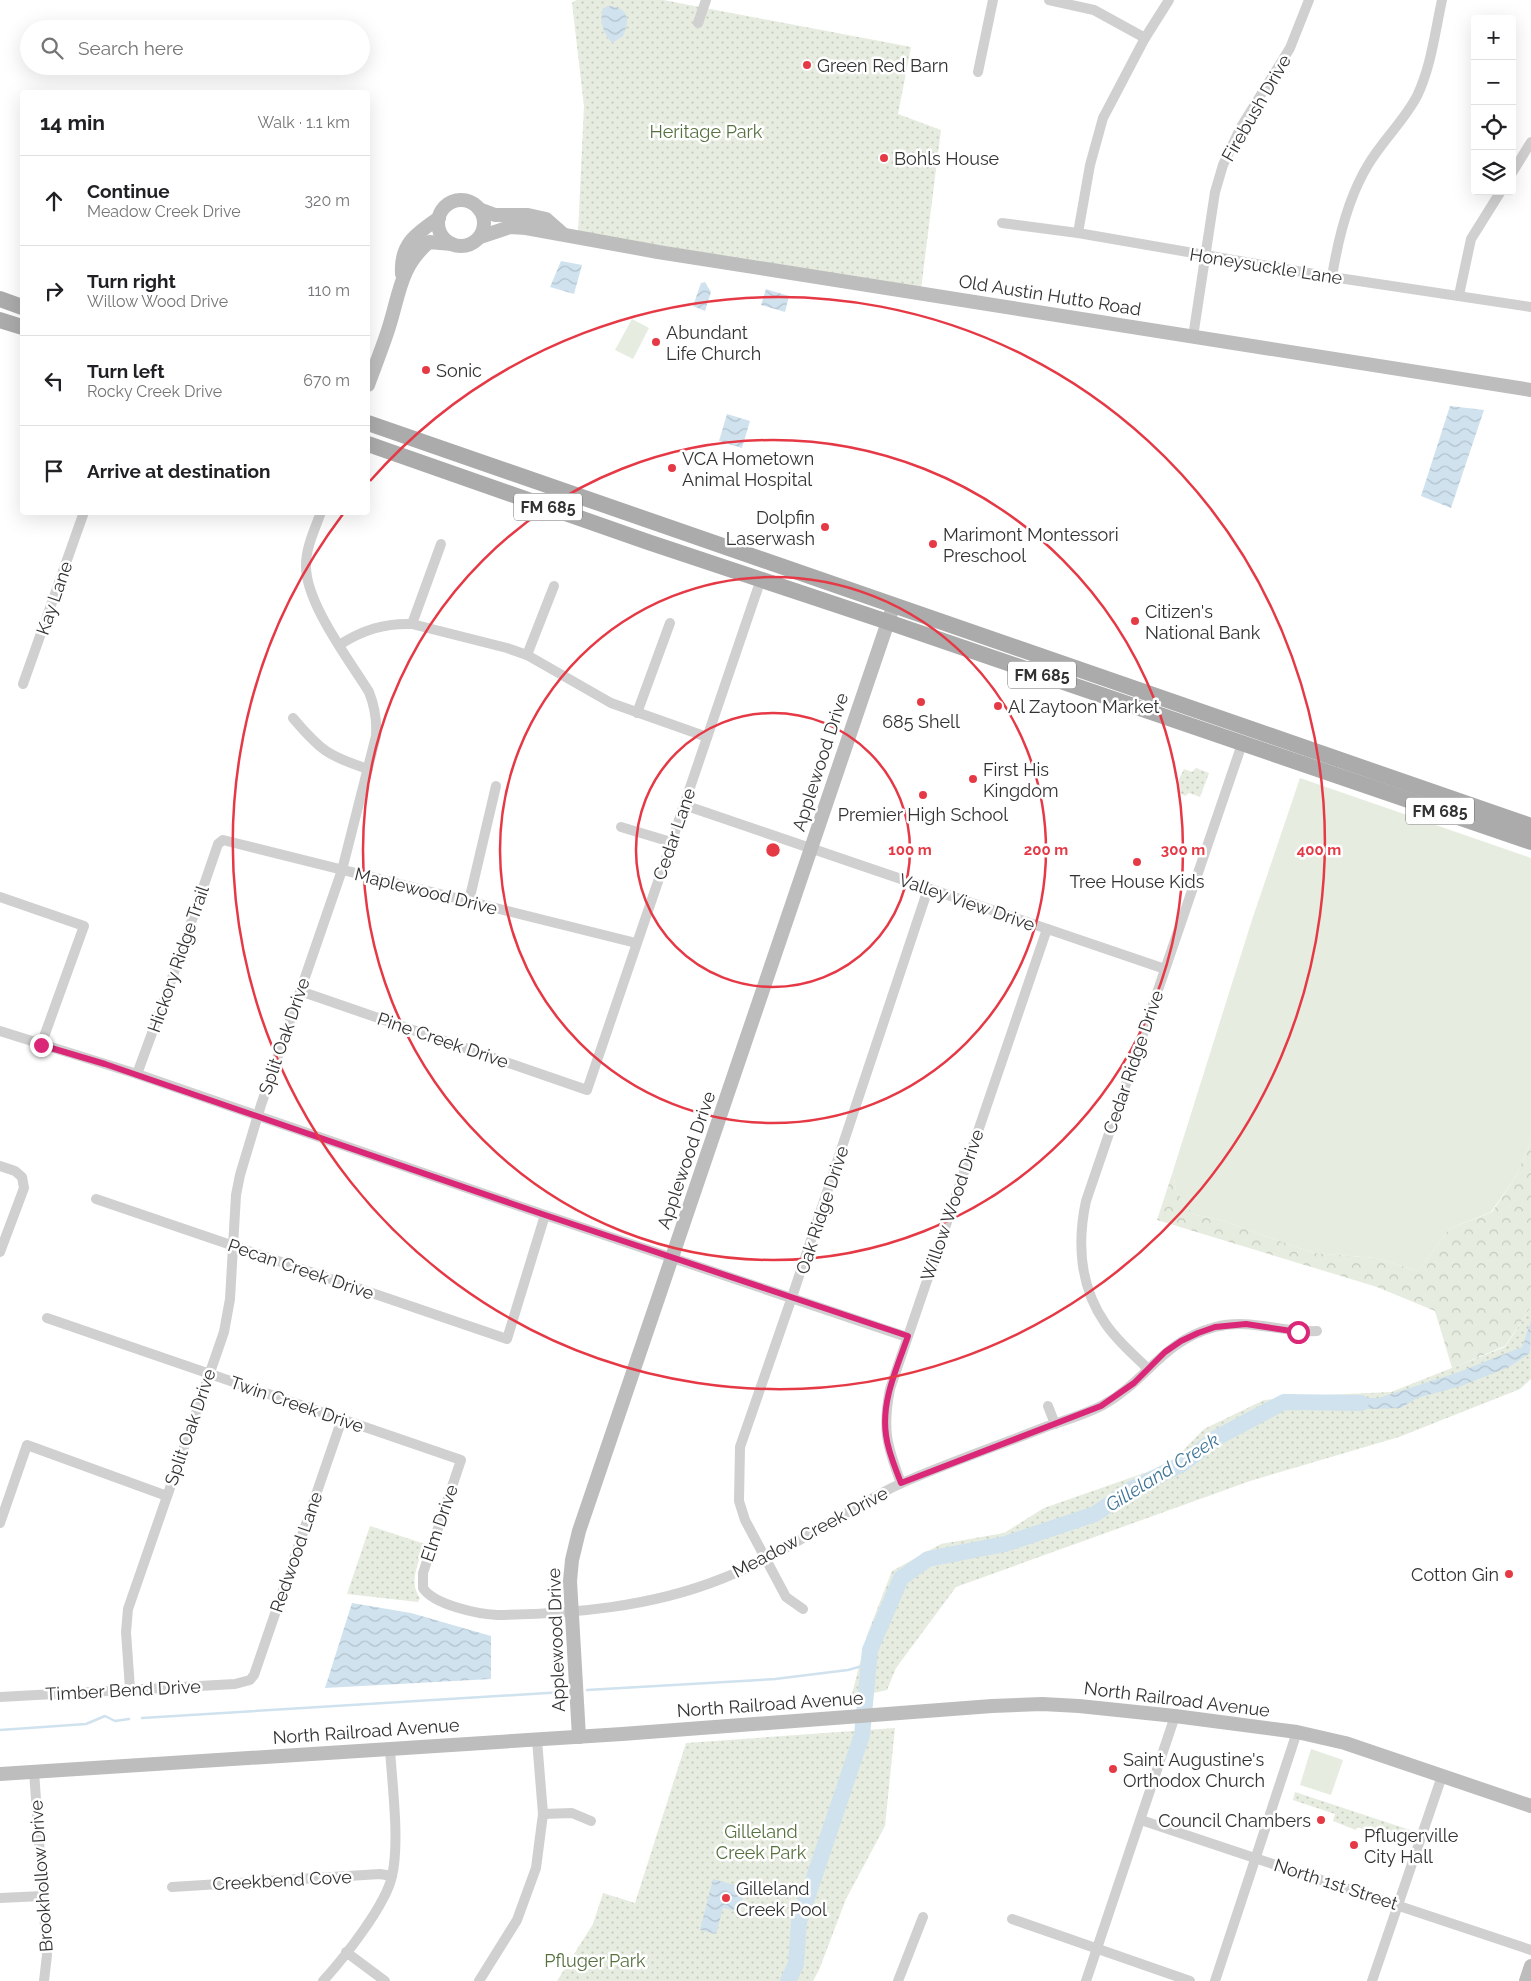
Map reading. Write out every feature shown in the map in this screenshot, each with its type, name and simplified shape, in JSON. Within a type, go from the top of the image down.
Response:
[{"type":"main road","points":[[0,299],[20,306]]},
{"type":"main road","points":[[0,320],[20,326]]},
{"type":"main road","name":"FM 685","points":[[370,424],[1531,826]]},
{"type":"main road","name":"FM 685","points":[[370,445],[648,542],[1531,842]]},
{"type":"street","points":[[698,23],[706,0]]},
{"type":"street","points":[[978,72],[994,0]]},
{"type":"street","points":[[1050,0],[1094,10],[1145,38]]},
{"type":"street","points":[[1078,233],[1090,164],[1103,118],[1145,38],[1169,0]]},
{"type":"street","name":"Firebush Drive","points":[[1193,336],[1215,192],[1223,165],[1241,127],[1290,48],[1309,0]]},
{"type":"street","points":[[1332,277],[1338,242],[1354,193],[1368,165],[1416,98],[1426,75],[1442,0]]},
{"type":"street","points":[[1516,166],[1531,142]]},
{"type":"street","points":[[1459,295],[1471,239],[1498,195]]},
{"type":"street","name":"Old Austin Hutto Road","points":[[402,278],[401,263],[405,248],[417,234],[439,218],[446,206],[460,200],[474,204],[495,215],[528,216],[546,219],[563,234]]},
{"type":"street","points":[[479,208],[484,222],[480,236]]},
{"type":"street","points":[[439,218],[441,233],[452,244]]},
{"type":"street","name":"Honeysuckle Lane","points":[[1002,223],[1078,233],[1332,277],[1531,307]]},
{"type":"street","name":"Old Austin Hutto Road","points":[[370,379],[388,329],[402,278],[416,254],[429,242],[467,245],[480,236],[510,227],[1531,390]]},
{"type":"street","name":"Kay Lane","points":[[23,684],[83,515]]},
{"type":"street","name":"Split Oak Drive","points":[[130,1689],[126,1632],[128,1608],[227,1318],[234,1245],[236,1195],[240,1175],[257,1115],[342,870],[377,726],[373,702],[315,603],[306,574],[307,555],[320,515]]},
{"type":"street","points":[[412,624],[442,544]]},
{"type":"street","name":"Cedar Lane","points":[[587,1090],[761,579]]},
{"type":"street","points":[[527,655],[554,586]]},
{"type":"street","name":"Applewood Drive","points":[[579,1737],[570,1574],[579,1531],[894,605]]},
{"type":"street","points":[[340,645],[369,629],[384,625],[412,624],[507,648],[527,655],[611,703],[706,737]]},
{"type":"street","points":[[637,713],[670,624]]},
{"type":"street","points":[[293,718],[310,738],[329,754],[368,769]]},
{"type":"street","name":"Cedar Ridge Drive","points":[[1148,1368],[1120,1342],[1105,1323],[1091,1297],[1080,1252],[1080,1233],[1086,1201],[1242,744]]},
{"type":"street","points":[[1348,780],[1355,765]]},
{"type":"street","points":[[468,901],[496,786]]},
{"type":"street","name":"Valley View Drive","points":[[684,806],[1165,969]]},
{"type":"street","points":[[620,827],[672,842]]},
{"type":"street","name":"Maplewood Drive","points":[[218,844],[223,840],[636,943]]},
{"type":"street","name":"Hickory Ridge Trail","points":[[137,1074],[218,844]]},
{"type":"street","name":"Oak Ridge Drive","points":[[803,1609],[786,1597],[745,1520],[739,1501],[740,1447],[928,889]]},
{"type":"street","points":[[0,897],[84,926],[41,1045]]},
{"type":"street","name":"Willow Wood Drive","points":[[901,1483],[890,1454],[886,1434],[886,1408],[890,1390],[1046,929]]},
{"type":"street","name":"Pine Creek Drive","points":[[300,991],[587,1090]]},
{"type":"street","points":[[0,1031],[137,1074],[545,1215],[673,1256],[908,1336]]},
{"type":"street","points":[[0,1166],[16,1171],[22,1177],[24,1188],[0,1252]]},
{"type":"street","name":"Pecan Creek Drive","points":[[96,1199],[507,1339],[545,1215]]},
{"type":"street","name":"Twin Creek Drive","points":[[47,1318],[461,1460]]},
{"type":"street","name":"Meadow Creek Drive","points":[[423,1588],[432,1598],[488,1615],[618,1607],[681,1592],[721,1579],[764,1558],[901,1483],[1101,1406],[1127,1389],[1148,1368],[1181,1341],[1215,1327],[1246,1324],[1298,1332],[1317,1331]]},
{"type":"street","points":[[1048,1406],[1056,1424]]},
{"type":"street","name":"Redwood Lane","points":[[245,1682],[254,1675],[342,1419]]},
{"type":"street","points":[[0,1523],[27,1445],[167,1496]]},
{"type":"street","name":"Elm Drive","points":[[423,1588],[422,1573],[461,1460]]},
{"type":"street","name":"Timber Bend Drive","points":[[0,1698],[245,1682]]},
{"type":"street","name":"North Railroad Avenue","points":[[0,1774],[537,1740],[992,1706],[1042,1704],[1175,1716],[1297,1732],[1345,1743],[1531,1806]]},
{"type":"street","points":[[1086,1981],[1175,1716]]},
{"type":"street","points":[[1215,1981],[1297,1732]]},
{"type":"street","points":[[479,1981],[518,1920],[536,1868],[543,1814],[537,1740]]},
{"type":"street","points":[[323,1981],[375,1913],[392,1876],[395,1836],[390,1749]]},
{"type":"street","name":"Brookhollow Drive","points":[[34,1771],[47,1955],[44,1981]]},
{"type":"street","points":[[1372,1981],[1442,1776]]},
{"type":"street","points":[[543,1814],[572,1813],[591,1821]]},
{"type":"street","name":"North 1st Street","points":[[1141,1820],[1531,1950]]},
{"type":"street","name":"Creekbend Cove","points":[[172,1887],[380,1874],[392,1876]]},
{"type":"street","points":[[0,1898],[44,1896]]},
{"type":"street","points":[[898,1981],[923,1916]]},
{"type":"street","points":[[1012,1919],[1190,1981]]},
{"type":"street","points":[[346,1952],[385,1981]]},
{"type":"street","points":[[1526,1981],[1531,1966]]},
{"type":"green space","name":"Heritage Park","points":[[576,0],[663,0],[911,47],[898,114],[941,130],[921,289],[665,246],[578,234],[584,106],[572,3]]},
{"type":"green space","points":[[632,319],[649,328],[633,359],[615,350]]},
{"type":"green space","points":[[1196,768],[1209,773],[1200,797],[1189,793],[1185,796],[1180,793],[1179,779],[1184,769],[1192,772]]},
{"type":"green space","points":[[1300,778],[1531,858],[1531,1141],[1515,1178],[1491,1212],[1449,1229],[1418,1271],[1376,1258],[1314,1253],[1220,1220],[1193,1214],[1176,1191],[1173,1171],[1251,923]]},
{"type":"green space","points":[[1531,1141],[1531,1307],[1505,1346],[1452,1368],[1435,1311],[1377,1287],[1157,1220],[1173,1171],[1176,1191],[1193,1214],[1220,1220],[1314,1253],[1376,1258],[1418,1271],[1449,1229],[1492,1212],[1515,1178]]},
{"type":"green space","points":[[1531,1307],[1531,1379],[1520,1389],[1399,1437],[1250,1481],[956,1587],[896,1668],[887,1690],[851,1698],[867,1635],[892,1571],[941,1544],[1004,1533],[1044,1508],[1170,1464],[1204,1429],[1264,1400],[1391,1392],[1505,1347]]},
{"type":"green space","points":[[370,1526],[425,1544],[415,1578],[415,1585],[420,1598],[418,1602],[347,1594]]},
{"type":"green space","name":"Gilleland Creek Park","points":[[895,1728],[885,1826],[846,1899],[813,1981],[557,1981],[593,1924],[603,1893],[635,1903],[686,1743]]},
{"type":"green space","points":[[1311,1749],[1343,1760],[1331,1795],[1300,1785]]},
{"type":"green space","points":[[1295,1792],[1413,1831],[1408,1845],[1357,1827],[1356,1830],[1333,1821],[1335,1814],[1293,1800]]},
{"type":"water","points":[[610,6],[624,12],[627,20],[623,36],[612,43],[604,31],[601,18],[603,8]]},
{"type":"water","points":[[561,261],[582,265],[574,294],[550,287]]},
{"type":"water","points":[[705,282],[711,292],[705,311],[693,306],[701,283]]},
{"type":"water","points":[[766,289],[789,296],[785,312],[761,305]]},
{"type":"water","points":[[1450,406],[1484,410],[1451,508],[1421,496]]},
{"type":"water","points":[[727,414],[750,421],[742,448],[719,441]]},
{"type":"water","points":[[1531,1321],[1530,1353],[1509,1367],[1461,1386],[1417,1398],[1401,1408],[1336,1410],[1342,1398],[1379,1398],[1459,1372],[1522,1347]]},
{"type":"water","points":[[352,1603],[411,1613],[491,1636],[491,1679],[325,1688]]},
{"type":"water","name":"Gilleland Creek Pool","points":[[713,1879],[745,1888],[740,1912],[723,1908],[716,1934],[700,1930]]},
{"type":"waterway","name":"Gilleland Creek","points":[[788,1981],[796,1964],[799,1922],[862,1735],[870,1650],[901,1578],[928,1559],[1005,1544],[1095,1514],[1128,1491],[1182,1464],[1218,1437],[1284,1402],[1361,1403]]},
{"type":"waterway","points":[[587,1690],[775,1679],[848,1670],[869,1664]]},
{"type":"waterway","points":[[142,1718],[563,1692]]},
{"type":"waterway","points":[[0,1730],[86,1724],[105,1716],[115,1721],[129,1719]]},
{"type":"place","name":"Green Red Barn","points":[[807,65]]},
{"type":"place","name":"Bohls House","points":[[884,158]]},
{"type":"place","name":"Abundant Life Church","points":[[656,342]]},
{"type":"place","name":"Sonic","points":[[426,370]]},
{"type":"place","name":"VCA Hometown Animal Hospital","points":[[672,468]]},
{"type":"place","name":"Dolpfin Laserwash","points":[[825,527]]},
{"type":"place","name":"Marimont Montessori Preschool","points":[[933,544]]},
{"type":"place","name":"Citizen's National Bank","points":[[1135,621]]},
{"type":"place","name":"685 Shell","points":[[921,702]]},
{"type":"place","name":"Al Zaytoon Market","points":[[998,706]]},
{"type":"place","name":"First His Kingdom","points":[[973,779]]},
{"type":"place","name":"Premier High School","points":[[923,795]]},
{"type":"place","name":"Tree House Kids","points":[[1137,862]]},
{"type":"place","name":"Cotton Gin","points":[[1509,1574]]},
{"type":"place","name":"Saint Augustine's Orthodox Church","points":[[1113,1769]]},
{"type":"place","name":"Council Chambers","points":[[1321,1820]]},
{"type":"place","name":"Pflugerville City Hall","points":[[1354,1845]]},
{"type":"place","name":"Gilleland Creek Pool","points":[[726,1898]]},
{"type":"route","points":[[41,1045],[105,1064],[545,1215],[673,1256],[908,1336],[886,1408],[886,1434],[890,1454],[901,1483],[1101,1406],[1134,1383],[1165,1352],[1181,1341],[1198,1333],[1215,1327],[1246,1324],[1298,1332]]},
{"type":"park label","name":"Pfluger Park","points":[[595,1960]]}]
